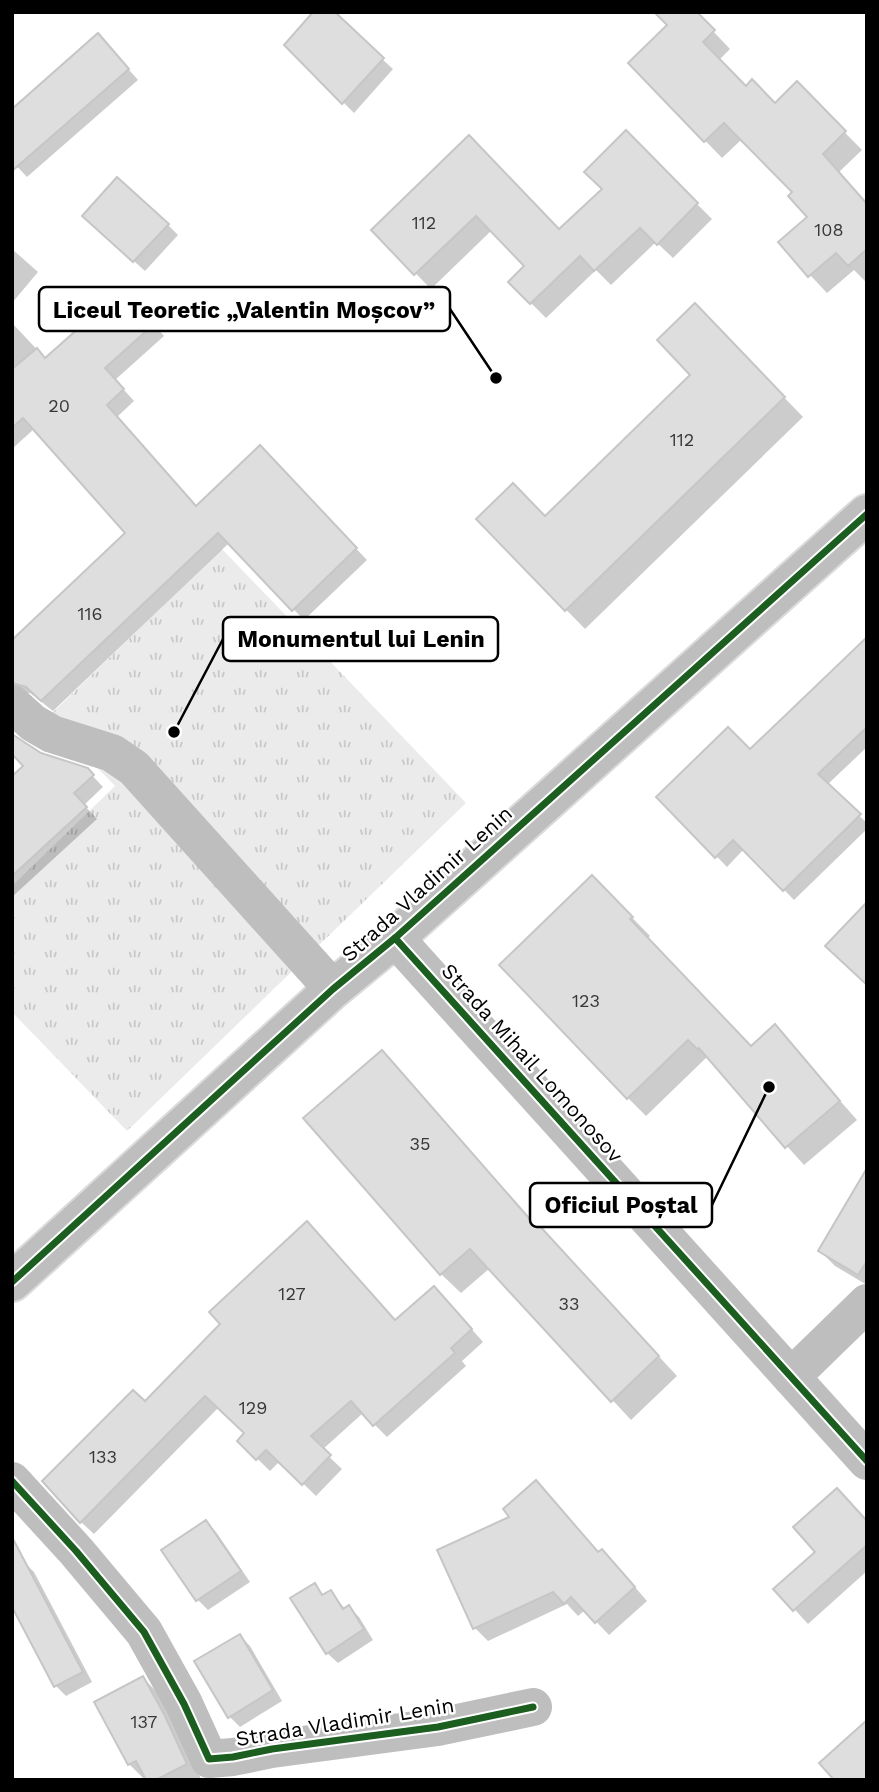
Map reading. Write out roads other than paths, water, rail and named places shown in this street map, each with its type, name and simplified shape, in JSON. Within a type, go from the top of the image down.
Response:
[{"type":"street","name":"Strada Vladimir Lenin","points":[[12,1282],[333,989],[395,938],[867,514]]},
{"type":"street","points":[[12,705],[33,723],[52,734],[112,753],[134,768],[333,989]]},
{"type":"street","name":"Strada Mihail Lomonosov","points":[[395,938],[867,1461]]},
{"type":"street","points":[[791,1377],[867,1303]]},
{"type":"street","name":"Strada Vladimir Lenin","points":[[12,1481],[76,1550],[144,1632],[184,1704],[209,1759],[233,1758],[272,1749],[438,1727],[533,1707]]},
{"type":"place","name":"Liceul Teoretic „Valentin Moșcov”","points":[[496,378]]},
{"type":"place","name":"Monumentul lui Lenin","points":[[174,732]]},
{"type":"place","name":"Oficiul Poștal","points":[[769,1087]]}]
